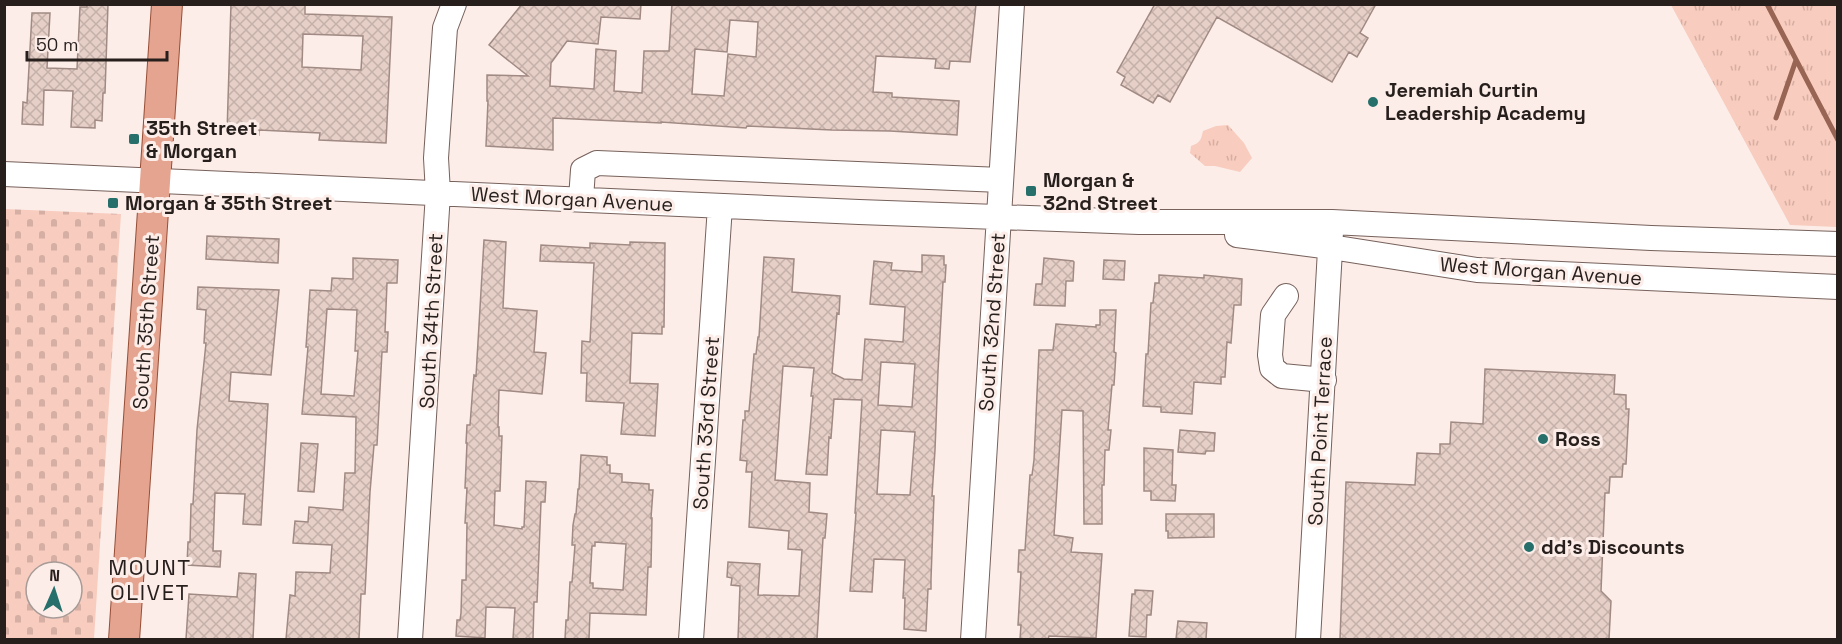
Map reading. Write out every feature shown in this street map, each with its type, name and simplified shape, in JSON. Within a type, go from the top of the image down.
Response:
[{"type":"main road","name":"South 35th Street","points":[[124,639],[167,4]]},
{"type":"street","name":"South 34th Street","points":[[410,639],[438,193],[436,158],[445,28],[454,4]]},
{"type":"street","name":"South 32nd Street","points":[[973,639],[1012,4]]},
{"type":"street","points":[[581,199],[583,170],[597,162],[1001,180]]},
{"type":"street","name":"West Morgan Avenue","points":[[4,174],[1139,222],[1332,222],[1629,237],[1838,244]]},
{"type":"street","name":"South 33rd Street","points":[[691,639],[720,206]]},
{"type":"street","name":"West Morgan Avenue","points":[[1139,222],[1331,247],[1477,270],[1838,287]]},
{"type":"street","name":"South Point Terrace","points":[[1308,639],[1332,222]]},
{"type":"street","points":[[1286,296],[1273,315],[1270,355],[1272,368],[1281,376],[1323,380]]},
{"type":"green space","points":[[1671,5],[1837,5],[1837,227],[1790,225]]},
{"type":"green space","points":[[1228,125],[1244,143],[1252,158],[1240,172],[1205,166],[1190,153],[1191,146],[1200,141],[1203,131],[1216,126]]},
{"type":"green space","points":[[5,209],[121,214],[94,639],[5,639]]},
{"type":"building","points":[[87,4],[108,4],[102,121],[95,120],[95,128],[71,127],[73,91],[44,90],[43,125],[22,124],[23,102],[27,103],[32,13],[50,13],[47,68],[77,69],[80,7],[87,7]]},
{"type":"building","points":[[231,4],[305,4],[305,14],[392,17],[386,143],[319,140],[320,133],[259,130],[259,135],[227,133]],"holes":[[[303,34],[363,36],[361,70],[302,67]]]},
{"type":"building","points":[[522,4],[641,4],[640,19],[601,17],[598,44],[567,41],[551,63],[550,86],[594,89],[596,49],[616,51],[614,91],[642,93],[644,51],[669,51],[672,4],[976,4],[970,62],[950,61],[949,69],[935,68],[936,59],[876,56],[873,92],[892,93],[892,97],[959,101],[957,135],[747,126],[746,128],[553,118],[553,150],[486,146],[487,75],[528,76],[489,45]],"holes":[[[730,20],[758,22],[756,57],[728,54],[724,96],[692,94],[695,49],[727,52]]]},
{"type":"building","points":[[1155,4],[1376,4],[1360,33],[1368,38],[1357,57],[1349,52],[1332,82],[1217,17],[1170,102],[1158,95],[1153,103],[1121,85],[1125,77],[1117,72]]},
{"type":"building","points":[[207,236],[279,239],[278,263],[206,259]]},
{"type":"building","points":[[484,240],[506,242],[503,308],[537,311],[534,352],[546,353],[542,394],[499,390],[498,427],[499,436],[502,436],[500,491],[495,491],[494,525],[522,529],[524,527],[526,481],[546,482],[545,502],[541,502],[537,602],[534,602],[533,639],[513,639],[515,608],[486,607],[485,638],[456,636],[457,620],[460,620],[461,613],[462,580],[466,580],[466,443],[467,425],[470,425],[474,375],[476,376]]},
{"type":"building","points":[[630,242],[665,243],[662,334],[632,333],[630,383],[658,384],[655,436],[621,434],[624,403],[586,401],[587,373],[581,373],[582,341],[590,342],[594,263],[540,261],[541,245],[590,248],[590,243],[630,245]]},
{"type":"building","points":[[922,255],[944,256],[944,265],[946,265],[945,282],[943,282],[932,496],[934,496],[931,589],[928,589],[926,631],[904,629],[905,560],[874,559],[872,592],[850,591],[862,400],[834,399],[827,475],[806,474],[814,368],[783,366],[775,480],[810,483],[809,512],[827,514],[825,538],[823,538],[817,639],[738,639],[740,586],[731,585],[732,578],[727,577],[728,562],[760,564],[758,595],[799,596],[802,550],[788,549],[789,531],[749,527],[752,472],[746,472],[747,461],[740,460],[743,420],[745,420],[745,411],[749,411],[754,354],[756,354],[759,337],[764,257],[794,259],[792,292],[840,296],[832,373],[844,379],[862,380],[865,339],[903,342],[905,307],[870,304],[874,261],[892,263],[891,270],[922,272]],"holes":[[[881,362],[915,364],[912,407],[878,405]],[[881,430],[915,432],[910,495],[877,494]]]},
{"type":"building","points":[[353,258],[398,260],[397,283],[387,283],[385,332],[388,332],[387,352],[382,352],[377,445],[374,445],[365,594],[361,594],[359,639],[286,639],[290,595],[295,596],[296,572],[330,573],[332,545],[293,543],[295,521],[308,522],[309,507],[343,510],[345,473],[355,473],[356,417],[302,414],[310,290],[331,291],[332,278],[353,279]],"holes":[[[327,309],[357,310],[355,351],[358,351],[354,396],[321,394]]]},
{"type":"building","points":[[1044,258],[1074,262],[1073,281],[1066,281],[1065,306],[1034,305],[1036,284],[1042,284]]},
{"type":"building","points":[[1104,260],[1125,261],[1124,280],[1103,279]]},
{"type":"building","points":[[1159,275],[1204,278],[1204,275],[1242,279],[1241,305],[1234,305],[1231,343],[1227,342],[1225,377],[1221,377],[1221,384],[1194,382],[1192,414],[1161,412],[1161,407],[1143,406],[1151,303],[1153,303],[1155,283],[1159,283]]},
{"type":"building","points":[[198,287],[279,290],[271,375],[231,372],[229,401],[268,404],[261,525],[243,524],[245,494],[215,493],[213,551],[221,551],[220,567],[187,565],[206,343],[204,343],[206,310],[197,309]]},
{"type":"building","points":[[1100,310],[1116,310],[1114,385],[1112,385],[1108,430],[1111,430],[1109,450],[1105,450],[1102,524],[1084,524],[1083,411],[1062,410],[1054,535],[1073,538],[1071,552],[1102,554],[1096,638],[1049,636],[1048,639],[1020,639],[1021,625],[1018,625],[1021,572],[1018,572],[1019,550],[1025,550],[1030,475],[1032,475],[1034,460],[1039,350],[1053,350],[1056,324],[1096,327],[1100,325]]},
{"type":"building","points":[[1485,369],[1615,375],[1614,394],[1626,395],[1626,409],[1629,409],[1626,464],[1623,464],[1622,477],[1610,477],[1609,493],[1605,493],[1601,591],[1611,601],[1609,639],[1340,639],[1346,482],[1415,485],[1417,453],[1440,454],[1440,444],[1450,444],[1451,422],[1483,424]]},
{"type":"building","points":[[1180,430],[1215,433],[1214,451],[1206,451],[1205,454],[1178,452]]},
{"type":"building","points":[[301,443],[318,444],[314,492],[298,491]]},
{"type":"building","points":[[1144,448],[1173,450],[1172,485],[1176,485],[1175,501],[1151,500],[1151,491],[1144,491]]},
{"type":"building","points":[[581,455],[607,457],[610,473],[622,474],[622,482],[649,484],[649,490],[653,490],[651,567],[648,567],[646,615],[590,613],[589,639],[565,639],[575,545],[572,545],[573,525],[579,489]],"holes":[[[595,542],[626,544],[623,590],[593,588],[593,583],[590,583],[592,546],[595,546]]]},
{"type":"building","points":[[1166,514],[1214,514],[1214,537],[1168,538]]},
{"type":"building","points":[[239,573],[256,574],[253,639],[186,639],[189,594],[237,597]]},
{"type":"building","points":[[1135,590],[1153,591],[1151,615],[1147,615],[1146,637],[1129,636],[1132,594],[1135,594]]},
{"type":"building","points":[[1178,621],[1207,623],[1206,639],[1176,639]]},
{"type":"waterway","points":[[1767,4],[1838,140]]},
{"type":"waterway","points":[[1776,118],[1796,60]]},
{"type":"place","name":"Jeremiah Curtin Leadership Academy","points":[[1373,102]]},
{"type":"place","name":"35th Street & Morgan","points":[[134,139]]},
{"type":"place","name":"Morgan & 32nd Street","points":[[1031,191]]},
{"type":"place","name":"Morgan & 35th Street","points":[[113,203]]},
{"type":"place","name":"Ross","points":[[1543,439]]},
{"type":"place","name":"dd's Discounts","points":[[1529,547]]},
{"type":"district","name":"MOUNT OLIVET","points":[[150,580]]}]
